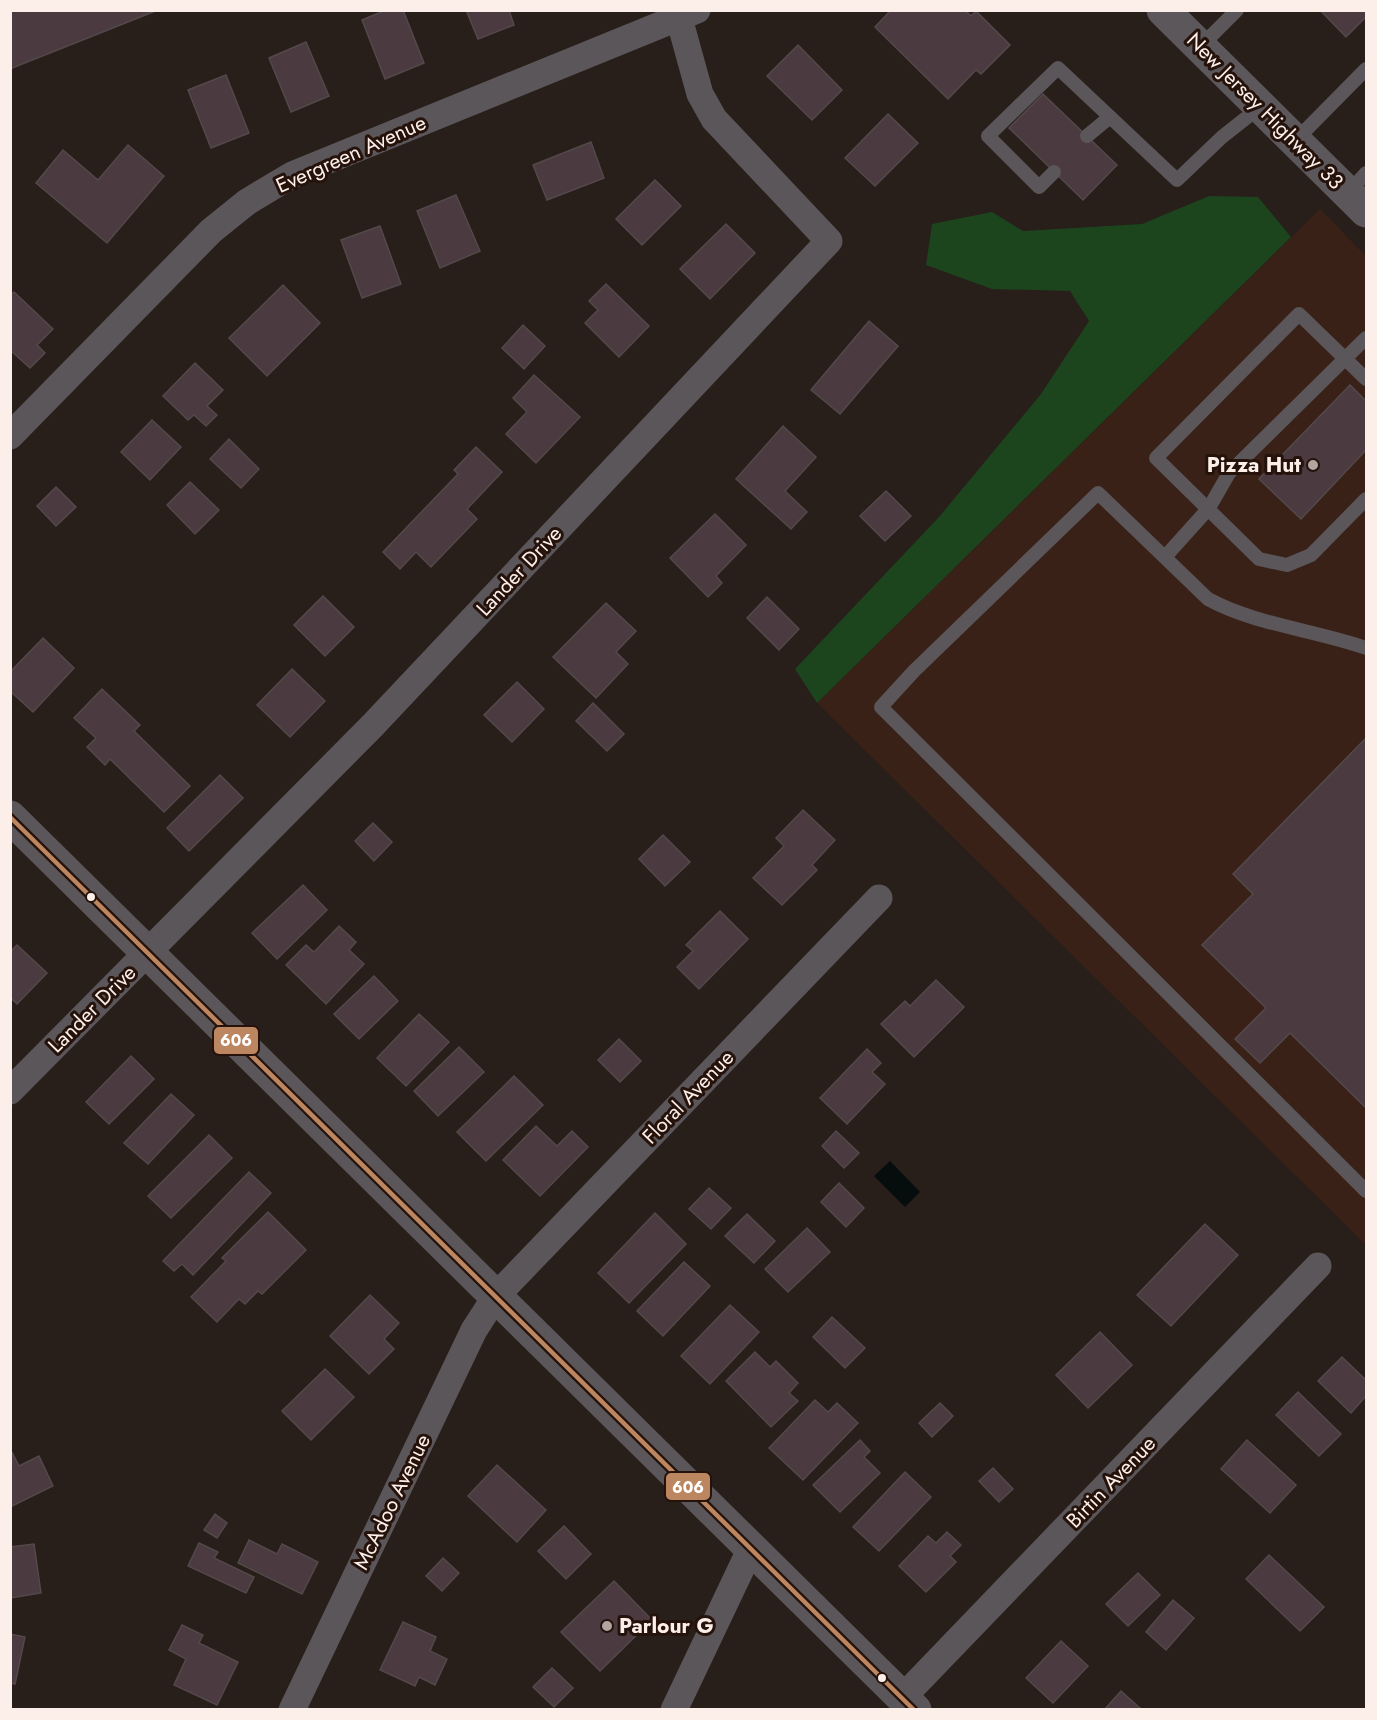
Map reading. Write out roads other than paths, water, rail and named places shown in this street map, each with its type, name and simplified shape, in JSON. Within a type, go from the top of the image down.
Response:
[{"type":"main road","name":"New Jersey Highway 33","points":[[1163,10],[1295,141],[1360,192]]},
{"type":"street","name":"Evergreen Avenue","points":[[10,436],[211,231],[247,202],[292,175],[688,14]]},
{"type":"street","name":"Lander Drive","points":[[10,1092],[374,725],[830,241],[714,119],[700,94],[688,14]]},
{"type":"street","points":[[10,817],[909,1703]]},
{"type":"street","name":"Floral Avenue","points":[[496,1296],[879,898]]},
{"type":"street","name":"Birtin Avenue","points":[[909,1703],[1318,1266]]},
{"type":"street","name":"McAdoo Avenue","points":[[292,1710],[474,1330],[496,1296]]},
{"type":"street","points":[[674,1710],[751,1548]]},
{"type":"lane","points":[[1200,47],[1237,10]]},
{"type":"lane","points":[[1054,172],[1039,187],[988,136],[1058,68],[1177,180],[1222,137],[1260,107]]},
{"type":"lane","points":[[1295,141],[1366,69]]},
{"type":"lane","points":[[1087,136],[1110,117]]},
{"type":"lane","points":[[1366,379],[1299,314],[1156,458],[1259,559],[1287,564],[1311,555],[1366,499]]},
{"type":"lane","points":[[1165,557],[1209,508],[1229,474],[1366,338]]},
{"type":"lane","points":[[1366,648],[1334,636],[1228,610],[1208,599],[1098,493],[914,671],[881,707],[1366,1191]]},
{"type":"place","name":"Pizza Hut","points":[[1313,465]]},
{"type":"place","name":"Parlour G","points":[[607,1626]]}]
